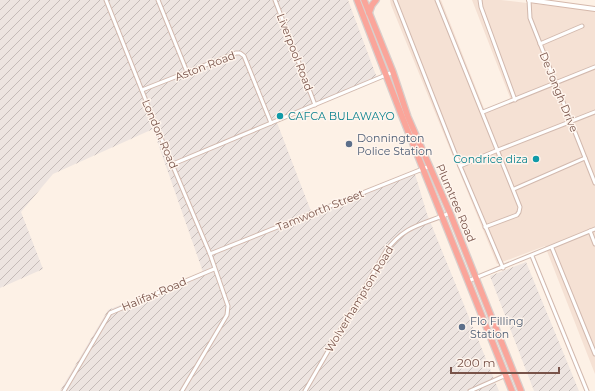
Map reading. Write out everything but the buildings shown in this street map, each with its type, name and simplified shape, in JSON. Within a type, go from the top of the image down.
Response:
[{"type":"highway","name":"Plumtree Road","points":[[357,0],[361,14],[422,169],[512,391]]},
{"type":"highway","name":"Plumtree Road","points":[[363,0],[393,72],[408,118],[450,213],[521,391]]},
{"type":"highway","points":[[361,14],[363,0]]},
{"type":"highway","points":[[369,13],[376,0]]},
{"type":"street","name":"London Road","points":[[106,0],[210,254],[228,306],[228,311],[182,391]]},
{"type":"street","points":[[158,0],[187,72]]},
{"type":"street","name":"Liverpool Road","points":[[275,0],[315,105]]},
{"type":"street","points":[[395,0],[460,166],[503,268]]},
{"type":"street","points":[[438,0],[520,207],[518,213],[485,227]]},
{"type":"street","points":[[480,0],[481,7],[515,100]]},
{"type":"street","points":[[529,0],[595,9]]},
{"type":"street","name":"De Jongh Drive","points":[[529,0],[530,18],[595,183]]},
{"type":"street","points":[[540,44],[582,26]]},
{"type":"street","name":"Aston Road","points":[[142,90],[236,53],[242,54],[271,123]]},
{"type":"street","points":[[483,112],[556,84],[595,67]]},
{"type":"street","points":[[173,164],[393,72]]},
{"type":"street","points":[[460,166],[595,112]]},
{"type":"street","points":[[514,189],[585,158]]},
{"type":"street","name":"Tamworth Street","points":[[210,254],[430,166]]},
{"type":"street","name":"Wolverhampton Road","points":[[305,391],[382,257],[394,240],[409,229],[450,213]]},
{"type":"street","points":[[468,281],[552,248],[595,229]]},
{"type":"street","points":[[590,231],[595,244]]},
{"type":"street","points":[[552,248],[595,354]]},
{"type":"street","points":[[532,256],[587,391]]},
{"type":"street","name":"Halifax Road","points":[[64,391],[110,313],[214,269]]},
{"type":"street","points":[[470,391],[513,372]]},
{"type":"shaded area","points":[[0,0],[348,0],[377,78],[276,120],[312,214],[415,174],[427,214],[499,391],[60,391],[108,310],[203,272],[153,129],[53,174],[21,212],[43,269],[0,288]]},
{"type":"shaded area","points":[[390,0],[441,0],[485,111],[511,100],[472,0],[501,0],[595,11],[595,374],[545,246],[497,264]]},
{"type":"shaded area","points":[[526,262],[579,391],[534,391],[490,276]]},
{"type":"place","name":"CAFCA BULAWAYO","points":[[280,116]]},
{"type":"place","name":"Donnington Police Station","points":[[349,144]]},
{"type":"place","name":"Condrice diza","points":[[536,159]]},
{"type":"place","name":"Flo Filling Station","points":[[462,327]]}]
